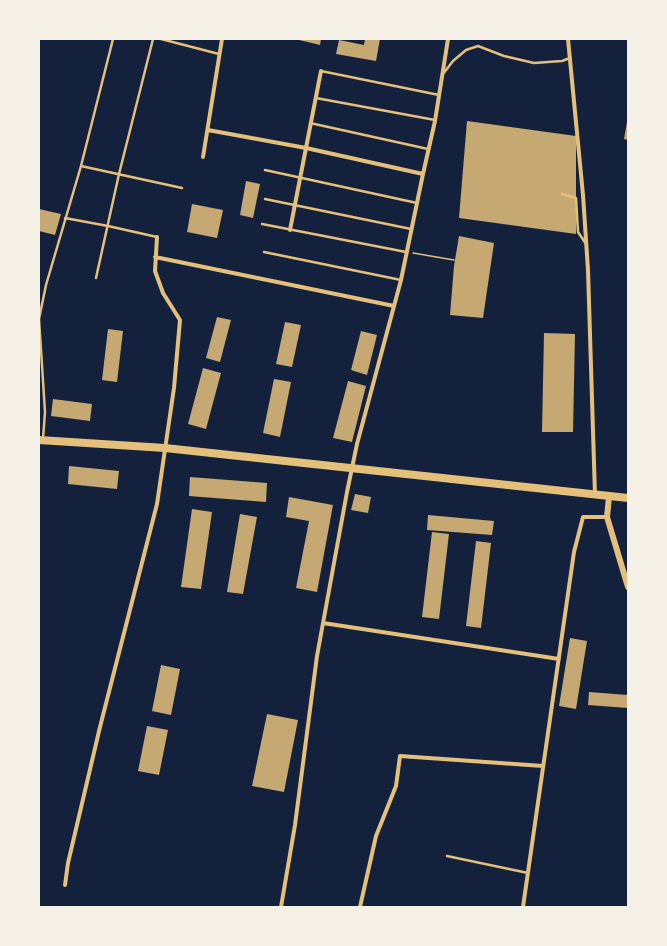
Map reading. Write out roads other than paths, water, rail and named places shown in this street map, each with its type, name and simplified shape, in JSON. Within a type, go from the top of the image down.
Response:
[{"type":"highway","points":[[41,440],[165,448],[628,498]]},
{"type":"street","points":[[203,157],[222,39]]},
{"type":"street","points":[[281,907],[295,825],[317,656],[347,492],[357,444],[401,280],[435,121],[448,39]]},
{"type":"street","points":[[568,39],[583,195],[596,495]]},
{"type":"street","points":[[290,230],[321,71]]},
{"type":"street","points":[[208,130],[306,148],[423,174]]},
{"type":"street","points":[[65,886],[68,863],[100,727],[157,504],[174,388],[180,320],[163,293],[155,271],[157,237]]},
{"type":"street","points":[[155,257],[394,306]]},
{"type":"street","points":[[609,497],[607,517],[628,586]]},
{"type":"street","points":[[523,907],[574,552],[583,517],[607,517]]},
{"type":"street","points":[[323,623],[559,659]]},
{"type":"street","points":[[360,907],[376,836],[396,786],[400,756],[543,766]]},
{"type":"lane","points":[[41,440],[45,412],[39,319],[46,285],[81,166],[113,39]]},
{"type":"lane","points":[[96,278],[119,174],[153,39]]},
{"type":"lane","points":[[161,39],[219,54]]},
{"type":"lane","points":[[443,74],[453,61],[466,50],[478,46],[504,56],[534,64],[562,60],[570,57]]},
{"type":"lane","points":[[321,71],[439,95]]},
{"type":"lane","points":[[316,98],[435,121]]},
{"type":"lane","points":[[310,123],[428,149]]},
{"type":"lane","points":[[81,166],[182,188]]},
{"type":"lane","points":[[265,170],[417,204]]},
{"type":"lane","points":[[562,194],[576,198],[578,232],[586,245]]},
{"type":"lane","points":[[266,199],[412,229]]},
{"type":"lane","points":[[65,218],[157,237]]},
{"type":"lane","points":[[262,224],[407,252]]},
{"type":"lane","points":[[264,252],[401,280]]},
{"type":"lane","points":[[447,856],[528,873]]}]
